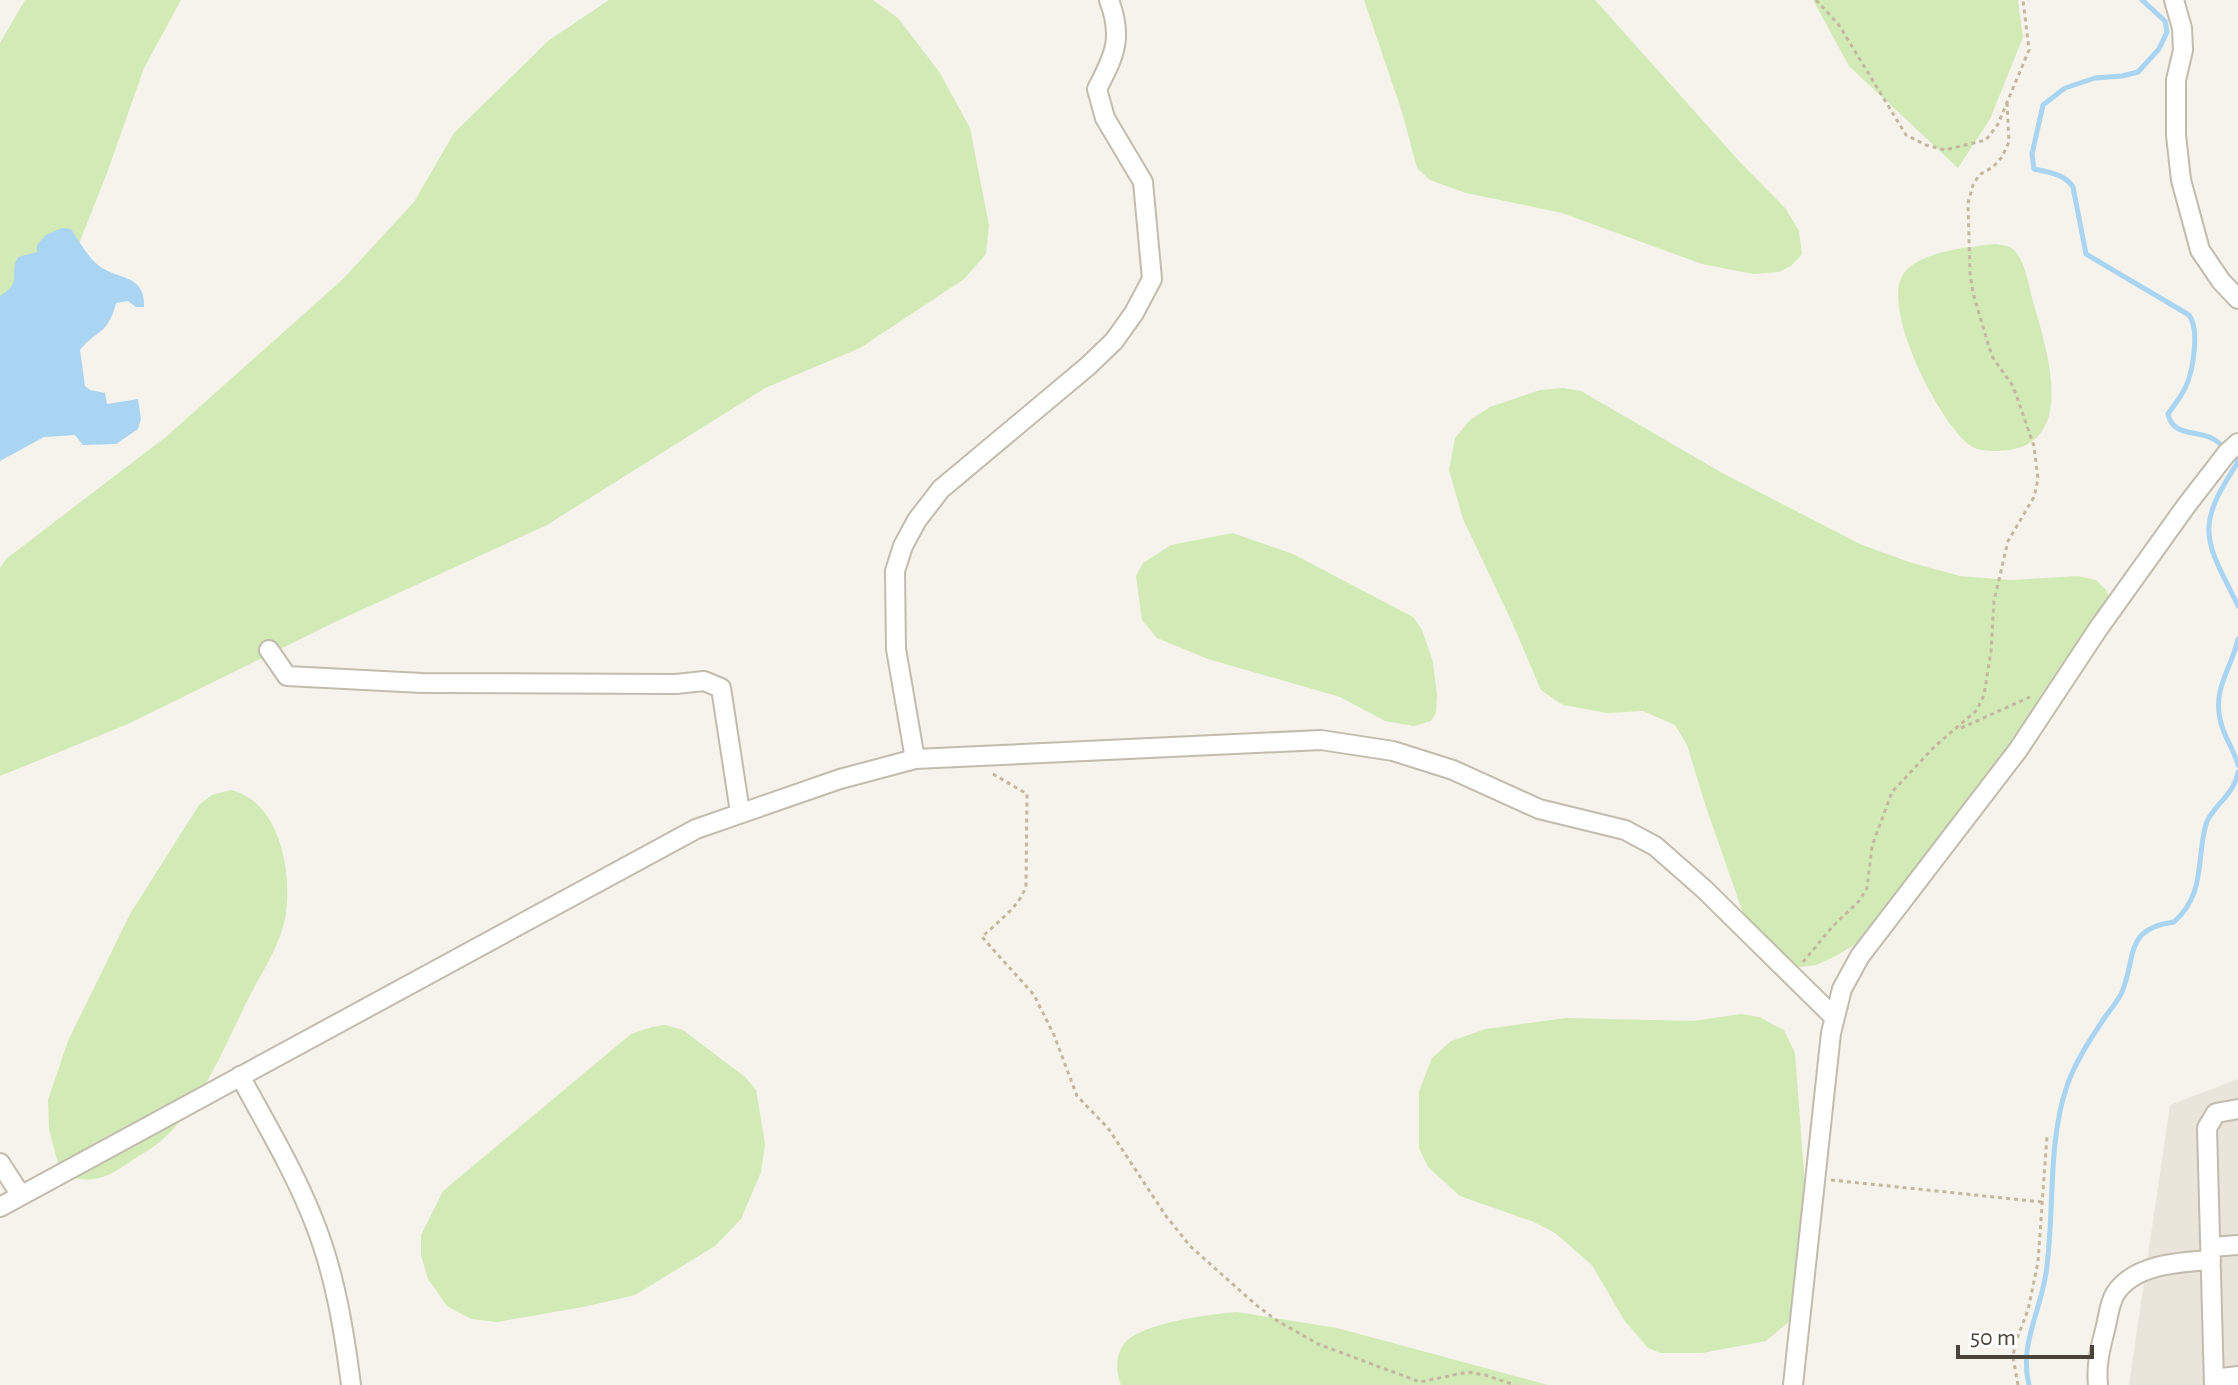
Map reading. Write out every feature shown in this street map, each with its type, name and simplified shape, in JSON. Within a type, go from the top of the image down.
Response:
[{"type":"street","points":[[915,759],[896,649],[895,571],[903,546],[917,520],[941,489],[1114,341],[1134,313],[1152,279],[1143,182],[1105,118],[1097,89],[1113,58],[1117,42],[1116,17],[1109,0]]},
{"type":"street","points":[[2174,0],[2182,28],[2183,50],[2176,80],[2176,135],[2181,180],[2200,250],[2221,281],[2238,299]]},
{"type":"street","points":[[1793,1385],[1834,1017],[1842,989],[1860,956],[2018,750],[2186,506],[2238,443]]},
{"type":"street","points":[[269,650],[287,676],[422,683],[676,684],[704,681],[721,688],[740,812]]},
{"type":"street","points":[[0,1207],[696,829],[840,779],[915,759],[1321,740],[1393,751],[1453,770],[1539,809],[1625,830],[1655,846],[1704,889],[1834,1017]]},
{"type":"street","points":[[240,1076],[315,1224],[335,1288],[351,1385]]},
{"type":"street","points":[[2238,1109],[2216,1113],[2207,1128],[2214,1382],[2238,1376]]},
{"type":"street","points":[[0,1163],[20,1194]]},
{"type":"street","points":[[2098,1385],[2098,1359],[2113,1296],[2125,1282],[2138,1275],[2238,1245]]},
{"type":"path","points":[[1816,0],[1839,25],[1906,135],[1945,150],[1986,140],[2007,103],[2029,50],[2023,0]]},
{"type":"path","points":[[1792,976],[1832,927],[1860,900],[1867,888],[1872,846],[1892,792],[1935,746],[1977,710],[1984,695],[1994,601],[2008,541],[2034,497],[2038,479],[2034,446],[2013,386],[1989,347],[1970,273],[1968,203],[1979,175],[1993,167],[2009,142],[2007,103]]},
{"type":"path","points":[[1957,729],[2046,690],[2054,694]]},
{"type":"path","points":[[987,754],[992,772],[1027,794],[1026,885],[1024,894],[1016,904],[982,937],[1034,995],[1054,1035],[1077,1096],[1108,1128],[1166,1216],[1190,1246],[1276,1320],[1318,1344],[1420,1382],[1468,1372],[1515,1385]]},
{"type":"path","points":[[2018,1385],[2013,1357],[2028,1310],[2038,1262],[2047,1136]]},
{"type":"path","points":[[1816,1176],[1839,1183],[2043,1202]]},
{"type":"shaded area","points":[[2238,1079],[2238,1385],[2129,1385],[2170,1105]]},
{"type":"green space","points":[[25,0],[181,0],[144,68],[71,264],[0,339],[0,43]]},
{"type":"green space","points":[[609,0],[873,0],[898,18],[940,73],[970,128],[989,225],[986,254],[964,279],[860,348],[765,388],[547,525],[335,622],[128,724],[0,776],[0,568],[6,559],[167,436],[343,279],[414,202],[454,133],[548,41]]},
{"type":"green space","points":[[1364,0],[1595,0],[1786,209],[1799,231],[1802,254],[1791,266],[1779,272],[1753,274],[1702,264],[1562,213],[1466,193],[1430,180],[1417,168],[1402,112]]},
{"type":"green space","points":[[1813,0],[2018,0],[2023,37],[1990,119],[1958,168],[1849,66]]},
{"type":"green space","points":[[1995,244],[2013,249],[2024,267],[2046,349],[2052,397],[2048,418],[2038,436],[2021,447],[1994,451],[1971,446],[1944,415],[1916,364],[1906,337],[1898,289],[1904,273],[1921,260],[1946,251]]},
{"type":"green space","points":[[1563,388],[1581,391],[1724,474],[1860,544],[1960,576],[2011,580],[2078,576],[2096,580],[2113,603],[2044,728],[1934,866],[1864,939],[1834,957],[1816,965],[1800,967],[1770,961],[1751,936],[1687,745],[1675,725],[1643,711],[1607,713],[1563,705],[1541,690],[1463,519],[1449,470],[1455,438],[1470,420],[1490,407],[1540,390]]},
{"type":"green space","points":[[1233,533],[1293,554],[1413,617],[1422,630],[1433,662],[1437,695],[1436,713],[1431,721],[1414,726],[1385,721],[1340,697],[1208,659],[1157,638],[1142,620],[1136,576],[1143,563],[1171,545]]},
{"type":"green space","points":[[231,790],[248,797],[262,809],[280,842],[285,862],[285,919],[269,961],[200,1094],[175,1127],[161,1141],[107,1176],[83,1179],[64,1175],[49,1129],[48,1100],[68,1041],[130,914],[199,805],[212,795]]},
{"type":"green space","points":[[1741,1014],[1759,1017],[1784,1030],[1795,1053],[1805,1186],[1814,1253],[1797,1315],[1766,1341],[1702,1353],[1661,1353],[1648,1348],[1624,1320],[1592,1265],[1555,1233],[1534,1222],[1460,1196],[1428,1167],[1419,1148],[1419,1091],[1432,1058],[1451,1041],[1486,1029],[1566,1018],[1693,1021]]},
{"type":"green space","points":[[665,1025],[683,1030],[745,1077],[756,1090],[765,1144],[761,1172],[741,1219],[715,1246],[635,1295],[497,1322],[471,1319],[447,1306],[428,1279],[421,1255],[421,1235],[443,1191],[631,1034]]},
{"type":"green space","points":[[1237,1312],[1337,1328],[1548,1385],[1121,1385],[1118,1359],[1124,1344],[1132,1337],[1160,1325]]},
{"type":"water","points":[[62,228],[71,229],[98,265],[140,288],[144,307],[136,307],[128,301],[116,303],[109,322],[80,350],[85,386],[105,393],[107,404],[138,399],[141,419],[138,429],[116,444],[83,445],[75,435],[44,437],[0,461],[0,296],[14,282],[18,257],[37,252],[37,245],[46,235]]},
{"type":"waterway","points":[[2142,0],[2165,21],[2167,32],[2159,49],[2138,72],[2095,78],[2065,88],[2043,105],[2032,154],[2034,169],[2061,176],[2073,187],[2086,254],[2189,315],[2192,321],[2195,340],[2191,371],[2184,390],[2168,414],[2175,427],[2215,440],[2238,462],[2215,501],[2209,527],[2211,547],[2238,606]]},
{"type":"waterway","points":[[2238,639],[2219,697],[2221,725],[2238,765]]},
{"type":"waterway","points":[[2029,1385],[2028,1343],[2046,1273],[2054,1154],[2067,1086],[2084,1050],[2122,992],[2140,937],[2158,926],[2174,922],[2191,900],[2196,888],[2208,818],[2232,787],[2238,772]]}]
